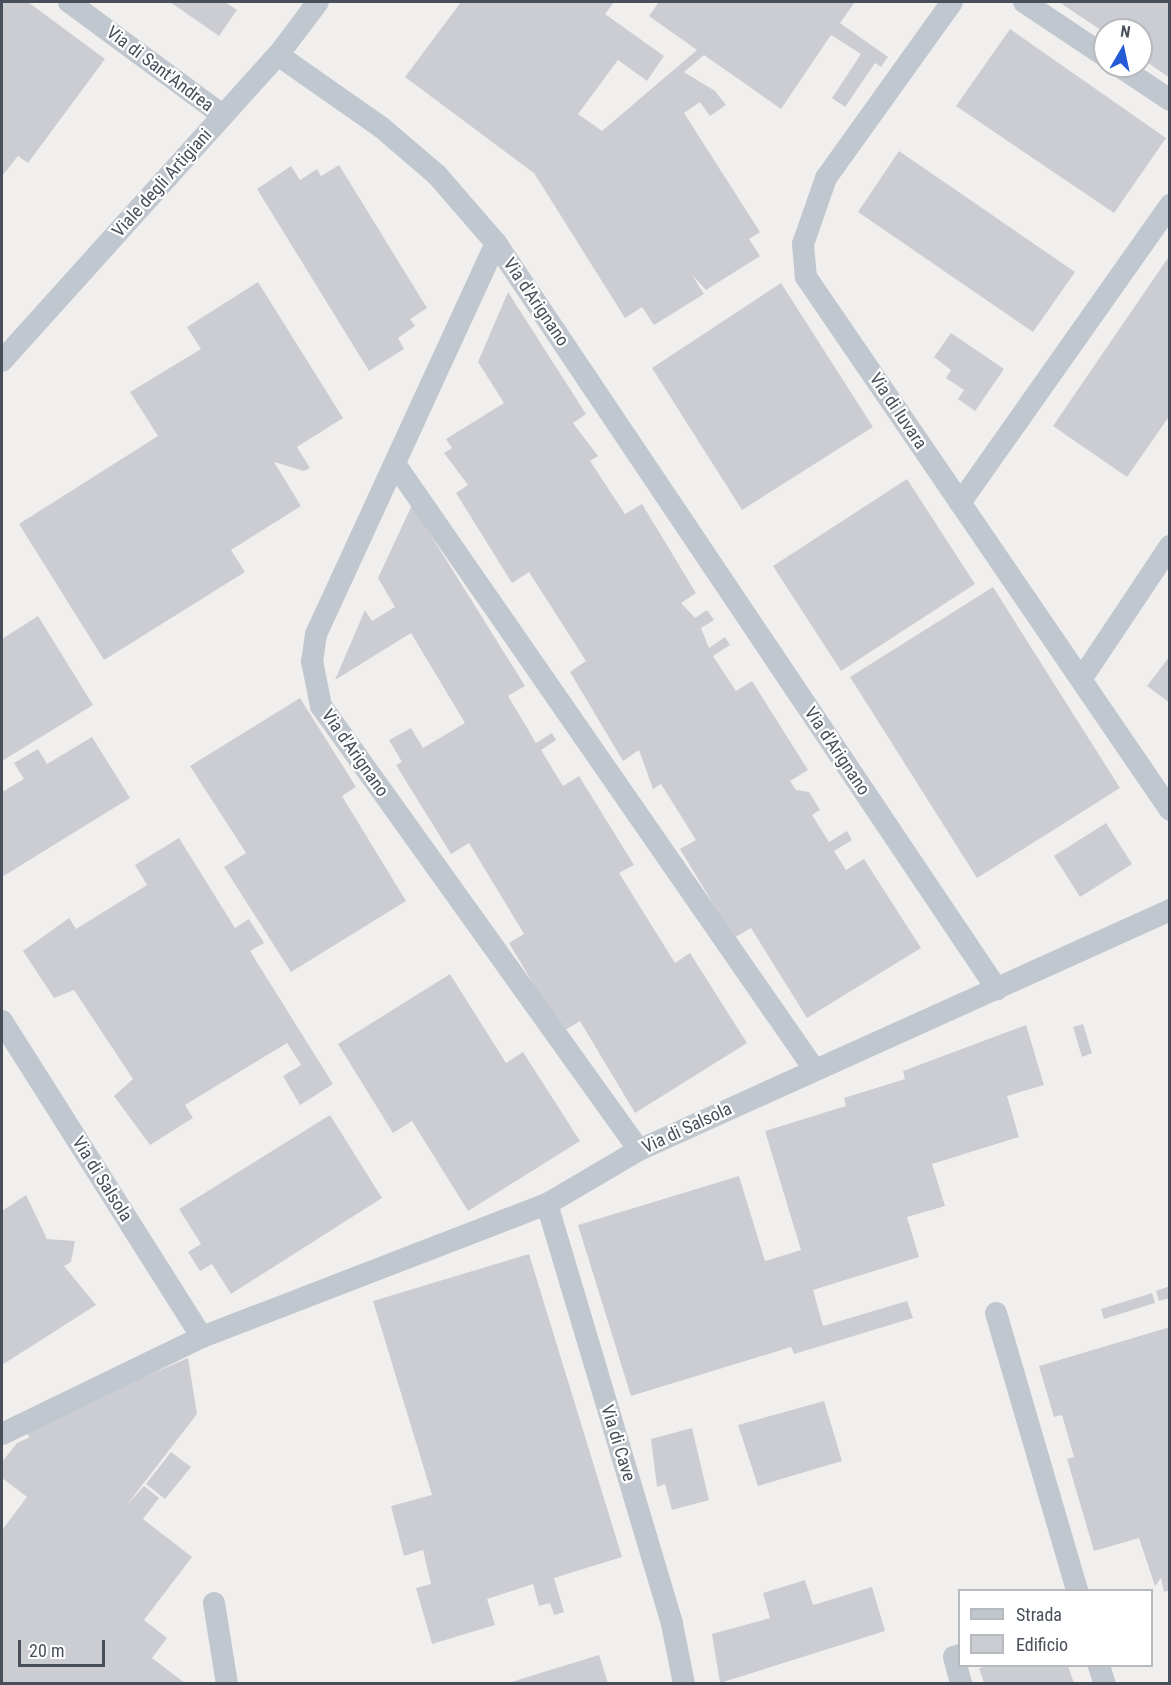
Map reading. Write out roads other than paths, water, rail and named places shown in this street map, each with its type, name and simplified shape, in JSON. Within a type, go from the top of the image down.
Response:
[{"type":"street","name":"Via di Sant'Andrea","points":[[69,2],[222,115]]},
{"type":"street","name":"Viale degli Artigiani","points":[[2,361],[278,55],[318,2]]},
{"type":"street","name":"Via di Iuvara","points":[[952,2],[826,178],[803,244],[806,276],[1170,810]]},
{"type":"street","points":[[1024,2],[1093,48]]},
{"type":"street","name":"Via d'Arignano","points":[[278,55],[389,134],[436,175],[496,243],[997,989]]},
{"type":"street","points":[[1137,78],[1170,100]]},
{"type":"street","points":[[960,503],[1170,205]]},
{"type":"street","name":"Via d'Arignano","points":[[496,243],[316,634],[312,661],[321,706],[639,1150]]},
{"type":"street","points":[[395,464],[814,1069]]},
{"type":"street","points":[[1082,678],[1170,546]]},
{"type":"street","name":"Via di Salsola","points":[[2,1434],[202,1337],[547,1204],[639,1150],[1170,910]]},
{"type":"street","name":"Via di Salsola","points":[[2,1021],[202,1337]]},
{"type":"street","name":"Via di Cave","points":[[547,1204],[672,1624],[684,1683]]},
{"type":"street","points":[[996,1313],[1077,1589]]},
{"type":"street","points":[[214,1603],[227,1683]]},
{"type":"street","points":[[958,1656],[954,1657],[961,1683]]},
{"type":"street","points":[[1100,1667],[1105,1683]]}]
